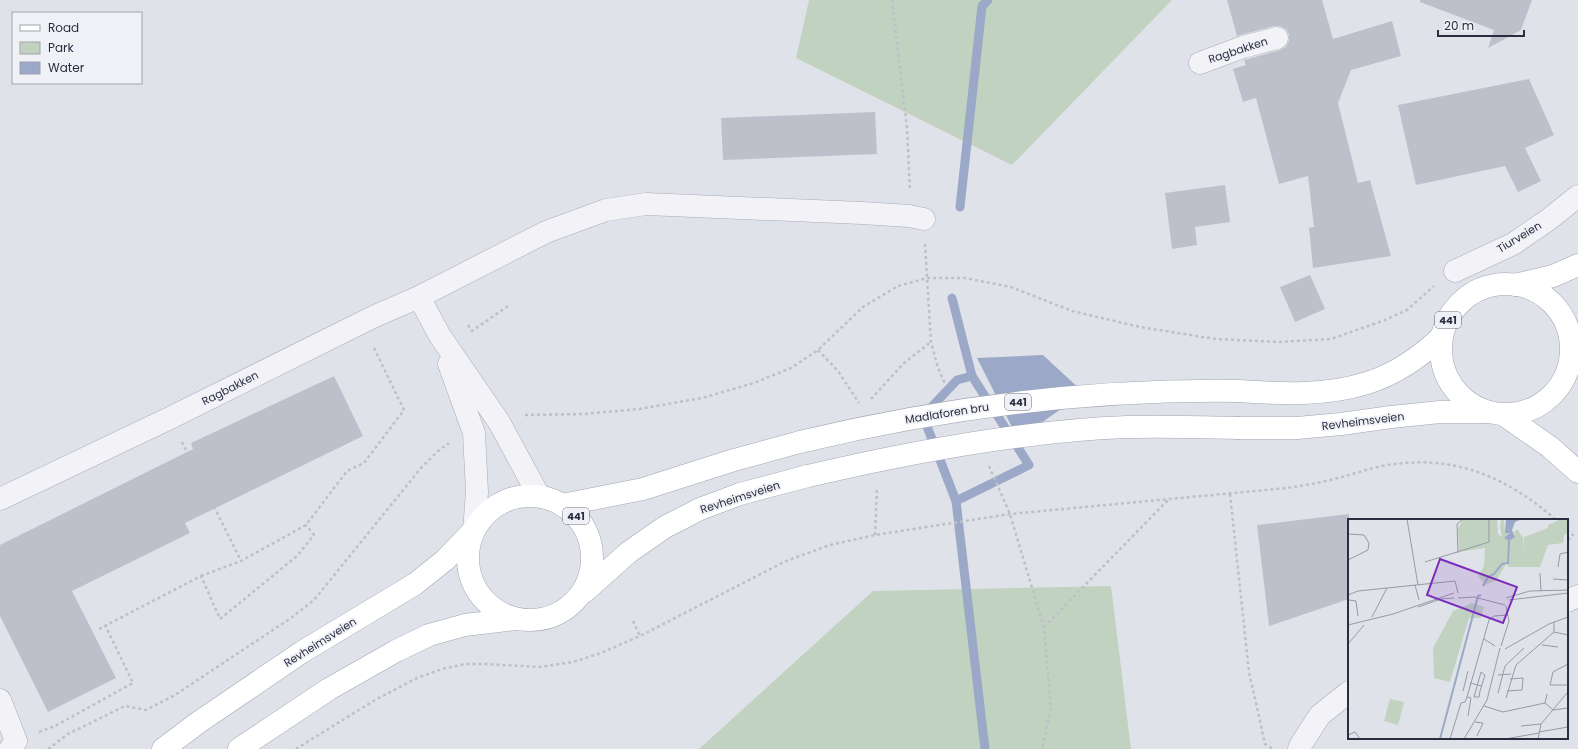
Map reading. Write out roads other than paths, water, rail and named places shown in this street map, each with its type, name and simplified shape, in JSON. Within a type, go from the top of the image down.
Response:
[{"type":"main road","name":"441","points":[[1515,285],[1532,290],[1558,311],[1567,326],[1574,355],[1564,379],[1553,394],[1539,406],[1522,413],[1495,413],[1469,403],[1455,390],[1446,374],[1441,355],[1442,336],[1449,318],[1461,302],[1477,291],[1496,285],[1515,285],[1553,276],[1578,266]]},
{"type":"main road","name":"Madlaforen bru","points":[[562,504],[643,489],[734,460],[800,442],[856,429],[943,412],[1028,401],[1082,396],[1174,391],[1239,391],[1274,394],[1326,391],[1368,383],[1399,368],[1425,352],[1442,336]]},
{"type":"main road","name":"Revheimsveien","points":[[579,596],[629,552],[665,527],[700,509],[740,494],[870,461],[964,445],[1038,435],[1127,427],[1297,428],[1341,424],[1391,416],[1433,413],[1495,413]]},
{"type":"main road","points":[[1495,413],[1550,446],[1578,472]]},
{"type":"main road","name":"441","points":[[539,496],[562,504],[580,520],[590,541],[592,558],[590,576],[585,587],[569,607],[557,614],[543,619],[529,621],[515,619],[498,612],[483,600],[473,585],[468,567],[468,548],[474,531],[487,513],[506,500],[516,497],[539,496]]},
{"type":"main road","name":"Revheimsveien","points":[[163,749],[198,722],[302,652],[415,584],[445,560],[474,531]]},
{"type":"main road","name":"441","points":[[239,749],[329,689],[396,651],[429,635],[465,625],[515,619]]},
{"type":"street","name":"Ragbakken","points":[[1200,63],[1243,47],[1277,38]]},
{"type":"street","name":"Tiurveien","points":[[1455,271],[1513,244],[1548,220],[1578,196]]},
{"type":"street","name":"Ragbakken","points":[[0,499],[170,418],[375,316],[419,297],[546,232],[606,210],[646,204],[916,217]]},
{"type":"street","points":[[419,297],[440,336],[499,422],[539,496]]},
{"type":"street","points":[[440,336],[474,433],[478,492],[474,531]]},
{"type":"street","points":[[1299,749],[1320,715],[1348,693]]},
{"type":"street","points":[[0,700],[13,745]]},
{"type":"water","points":[[1043,355],[1084,393],[1018,439],[977,358]]},
{"type":"waterway","points":[[960,207],[982,6],[988,0]]},
{"type":"waterway","points":[[952,298],[972,376],[1029,465],[956,501]]},
{"type":"waterway","points":[[972,376],[957,380],[923,416],[956,501],[985,749]]}]
